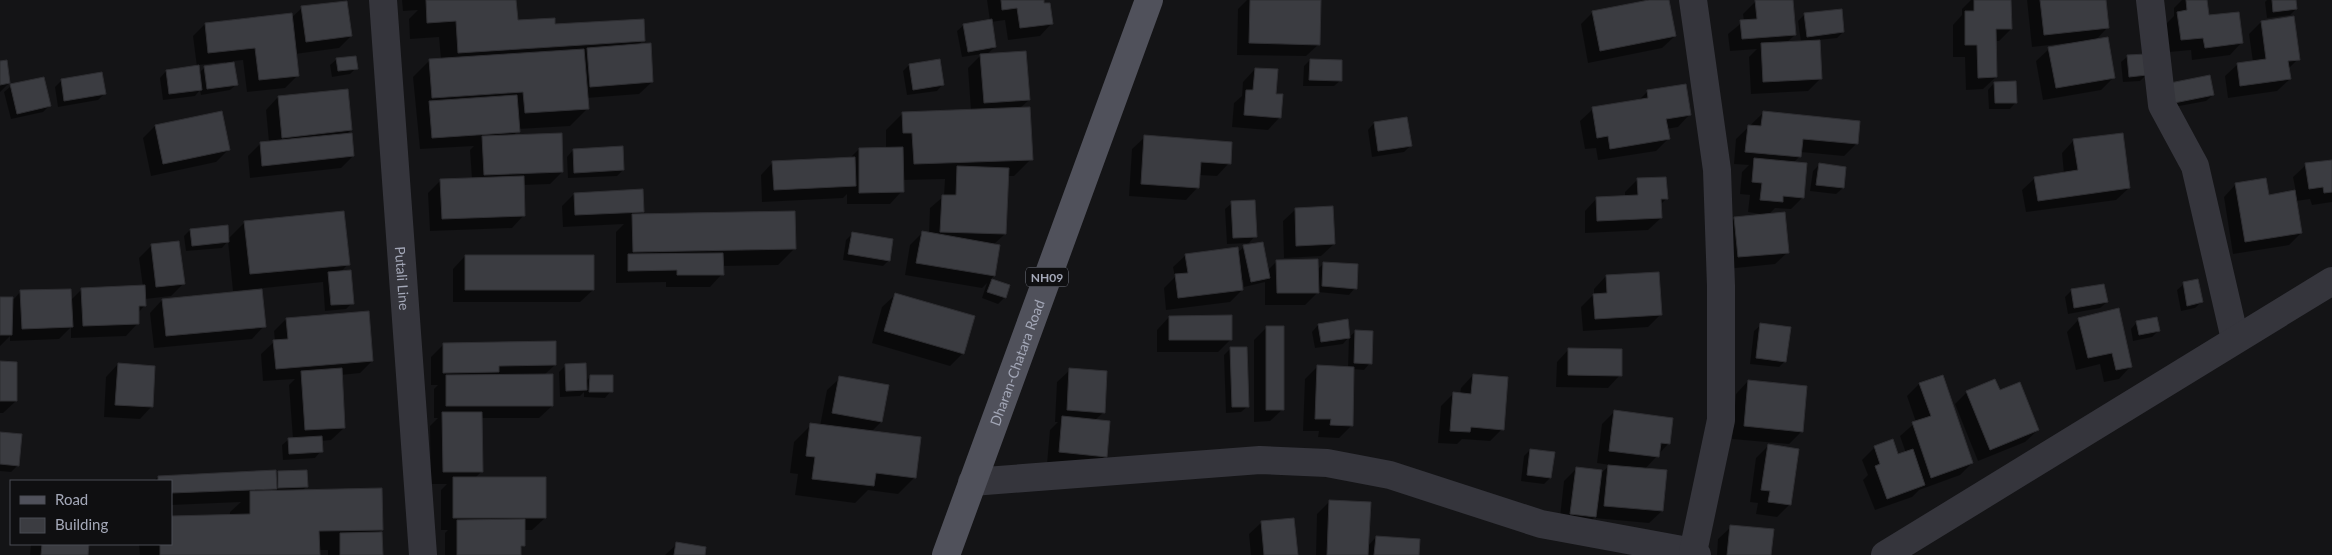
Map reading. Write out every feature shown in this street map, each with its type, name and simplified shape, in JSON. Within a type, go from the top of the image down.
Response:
[{"type":"main road","name":"Dharan-Chatara Road","points":[[946,555],[1149,0]]},
{"type":"street","name":"Putali Line","points":[[383,0],[423,555]]},
{"type":"street","points":[[972,482],[1260,460],[1327,463],[1390,475],[1541,524],[1695,553],[1721,420],[1721,296],[1717,170],[1693,0]]},
{"type":"street","points":[[2150,0],[2162,105],[2195,166],[2235,339]]},
{"type":"street","points":[[1885,555],[2332,281]]},
{"type":"building","points":[[426,0],[516,0],[518,20],[555,18],[555,24],[644,19],[645,41],[458,53],[456,21],[427,23]]},
{"type":"building","points":[[1001,0],[1044,0],[1044,3],[1050,3],[1053,24],[1020,28],[1017,8],[1002,10]]},
{"type":"building","points":[[1250,0],[1321,0],[1320,45],[1249,43]]},
{"type":"building","points":[[1649,0],[1669,0],[1676,36],[1600,51],[1592,11]]},
{"type":"building","points":[[1755,0],[1793,0],[1796,35],[1742,39],[1740,20],[1757,19]]},
{"type":"building","points":[[1974,0],[2011,0],[2012,29],[1996,29],[1997,77],[1978,78],[1977,45],[1965,45],[1965,11],[1974,11]]},
{"type":"building","points":[[2040,0],[2106,0],[2109,28],[2044,35]]},
{"type":"building","points":[[2186,0],[2207,0],[2209,15],[2239,12],[2243,43],[2205,48],[2203,38],[2181,40],[2177,12],[2187,10]]},
{"type":"building","points":[[2272,0],[2296,0],[2297,9],[2273,12]]},
{"type":"building","points":[[347,1],[352,36],[306,42],[301,6]]},
{"type":"building","points":[[1842,9],[1844,32],[1807,37],[1804,13]]},
{"type":"building","points":[[292,13],[299,76],[259,80],[255,48],[208,53],[205,23]]},
{"type":"building","points":[[2294,16],[2300,60],[2288,61],[2291,79],[2240,86],[2237,63],[2266,59],[2261,21]]},
{"type":"building","points":[[992,19],[996,47],[968,52],[963,24]]},
{"type":"building","points":[[2108,37],[2115,78],[2056,88],[2048,47]]},
{"type":"building","points":[[1820,40],[1822,79],[1763,82],[1761,43]]},
{"type":"building","points":[[651,43],[653,82],[590,87],[587,48]]},
{"type":"building","points":[[584,49],[589,109],[525,113],[523,92],[432,98],[429,59]]},
{"type":"building","points":[[1026,51],[1030,100],[984,103],[980,54]]},
{"type":"building","points":[[2146,54],[2147,75],[2129,77],[2127,55]]},
{"type":"building","points":[[356,56],[358,69],[338,71],[336,58]]},
{"type":"building","points":[[940,59],[944,85],[913,90],[909,64]]},
{"type":"building","points":[[1310,59],[1342,60],[1342,81],[1309,80]]},
{"type":"building","points":[[7,60],[10,83],[0,85],[0,61]]},
{"type":"building","points":[[234,62],[238,85],[207,89],[204,66]]},
{"type":"building","points":[[199,65],[202,90],[169,94],[166,70]]},
{"type":"building","points":[[1255,68],[1278,69],[1276,94],[1283,94],[1281,118],[1244,115],[1246,90],[1253,90]]},
{"type":"building","points":[[102,72],[106,94],[64,101],[61,79]]},
{"type":"building","points":[[2210,75],[2214,95],[2169,104],[2165,84]]},
{"type":"building","points":[[44,77],[51,106],[17,114],[10,84]]},
{"type":"building","points":[[2016,81],[2017,103],[1995,103],[1994,82]]},
{"type":"building","points":[[1686,84],[1691,115],[1666,119],[1670,139],[1610,149],[1608,136],[1597,138],[1592,107],[1648,98],[1647,90]]},
{"type":"building","points":[[348,89],[352,130],[282,138],[278,96]]},
{"type":"building","points":[[517,95],[520,132],[432,138],[429,101]]},
{"type":"building","points":[[1030,107],[1033,160],[914,164],[912,133],[903,133],[902,112]]},
{"type":"building","points":[[222,111],[230,150],[163,164],[155,125]]},
{"type":"building","points":[[1763,111],[1860,121],[1858,144],[1803,139],[1801,157],[1745,152],[1748,125],[1761,126]]},
{"type":"building","points":[[1407,117],[1412,146],[1378,151],[1374,122]]},
{"type":"building","points":[[352,133],[354,156],[262,166],[260,142]]},
{"type":"building","points":[[562,133],[563,172],[484,175],[482,136]]},
{"type":"building","points":[[2123,133],[2130,188],[2038,201],[2034,177],[2078,170],[2073,139]]},
{"type":"building","points":[[1144,135],[1232,142],[1231,164],[1201,162],[1199,188],[1141,184]]},
{"type":"building","points":[[623,146],[624,170],[574,173],[573,149]]},
{"type":"building","points":[[903,147],[904,192],[859,193],[859,148]]},
{"type":"building","points":[[855,157],[856,186],[774,190],[772,161]]},
{"type":"building","points":[[1754,158],[1807,163],[1804,198],[1783,196],[1783,202],[1760,200],[1762,183],[1752,182]]},
{"type":"building","points":[[2332,160],[2332,192],[2324,193],[2323,187],[2309,189],[2305,163]]},
{"type":"building","points":[[1819,163],[1846,167],[1844,188],[1816,185]]},
{"type":"building","points":[[957,166],[1009,168],[1006,234],[940,232],[942,195],[956,195]]},
{"type":"building","points":[[524,176],[525,216],[442,219],[440,179]]},
{"type":"building","points":[[1666,177],[1668,199],[1661,199],[1662,218],[1597,221],[1596,197],[1638,195],[1637,178]]},
{"type":"building","points":[[2266,178],[2269,195],[2295,190],[2302,233],[2245,242],[2235,183]]},
{"type":"building","points":[[643,189],[644,212],[575,215],[574,193]]},
{"type":"building","points":[[1255,200],[1257,237],[1233,238],[1231,201]]},
{"type":"building","points":[[1333,206],[1335,244],[1296,246],[1295,208]]},
{"type":"building","points":[[344,211],[350,265],[250,274],[244,221]]},
{"type":"building","points":[[795,211],[796,249],[633,252],[632,214]]},
{"type":"building","points":[[1785,212],[1789,253],[1738,257],[1734,217]]},
{"type":"building","points":[[228,225],[229,242],[192,246],[190,229]]},
{"type":"building","points":[[922,231],[1000,245],[995,276],[916,263]]},
{"type":"building","points":[[852,232],[893,239],[890,261],[848,254]]},
{"type":"building","points":[[179,241],[185,284],[156,287],[151,244]]},
{"type":"building","points":[[1263,242],[1270,278],[1251,282],[1243,245]]},
{"type":"building","points":[[1238,247],[1243,290],[1178,298],[1175,274],[1188,273],[1185,254]]},
{"type":"building","points":[[723,253],[724,275],[677,275],[677,270],[628,271],[628,254]]},
{"type":"building","points":[[465,255],[594,255],[594,290],[465,290]]},
{"type":"building","points":[[1318,259],[1319,293],[1277,293],[1276,260]]},
{"type":"building","points":[[1323,262],[1358,264],[1357,289],[1322,286]]},
{"type":"building","points":[[351,270],[354,304],[331,305],[328,272]]},
{"type":"building","points":[[1659,272],[1662,315],[1595,319],[1593,294],[1607,293],[1606,275]]},
{"type":"building","points":[[992,279],[1010,285],[1006,298],[987,292]]},
{"type":"building","points":[[2198,279],[2203,302],[2187,306],[2183,282]]},
{"type":"building","points":[[2104,284],[2108,302],[2074,308],[2071,289]]},
{"type":"building","points":[[145,285],[146,306],[139,306],[139,324],[83,326],[81,288]]},
{"type":"building","points":[[71,289],[73,327],[22,329],[20,290]]},
{"type":"building","points":[[262,289],[266,327],[166,336],[162,299]]},
{"type":"building","points":[[895,293],[975,316],[964,354],[884,331]]},
{"type":"building","points":[[0,297],[13,297],[12,335],[0,335]]},
{"type":"building","points":[[2119,308],[2132,367],[2116,370],[2112,353],[2088,358],[2078,318]]},
{"type":"building","points":[[369,311],[373,361],[276,369],[273,340],[288,339],[286,318]]},
{"type":"building","points":[[1232,315],[1232,340],[1169,340],[1169,316]]},
{"type":"building","points":[[2157,317],[2160,331],[2139,335],[2136,321]]},
{"type":"building","points":[[1348,319],[1350,338],[1321,342],[1318,324]]},
{"type":"building","points":[[1760,323],[1791,327],[1786,362],[1756,358]]},
{"type":"building","points":[[1266,326],[1284,326],[1284,410],[1266,410]]},
{"type":"building","points":[[1355,330],[1373,331],[1372,364],[1354,363]]},
{"type":"building","points":[[556,341],[556,365],[499,366],[499,372],[443,373],[443,343]]},
{"type":"building","points":[[1230,347],[1247,347],[1249,407],[1232,407]]},
{"type":"building","points":[[1568,348],[1622,349],[1622,376],[1568,375]]},
{"type":"building","points":[[0,361],[17,362],[17,401],[0,401]]},
{"type":"building","points":[[118,363],[155,366],[153,407],[115,405]]},
{"type":"building","points":[[586,363],[587,390],[566,391],[565,364]]},
{"type":"building","points":[[1317,365],[1354,367],[1353,426],[1330,425],[1331,419],[1315,419]]},
{"type":"building","points":[[342,368],[345,428],[305,430],[301,371]]},
{"type":"building","points":[[1069,368],[1107,371],[1105,413],[1067,410]]},
{"type":"building","points":[[553,374],[553,406],[446,406],[446,375]]},
{"type":"building","points":[[1473,374],[1508,377],[1504,430],[1471,427],[1470,432],[1450,431],[1453,392],[1471,394]]},
{"type":"building","points":[[590,375],[613,375],[613,392],[589,392]]},
{"type":"building","points":[[1943,375],[1973,463],[1931,478],[1912,422],[1931,416],[1919,383]]},
{"type":"building","points":[[839,376],[889,385],[882,422],[832,413]]},
{"type":"building","points":[[1995,379],[2000,390],[2020,382],[2039,430],[1990,450],[1966,391]]},
{"type":"building","points":[[1748,380],[1807,386],[1803,432],[1744,426]]},
{"type":"building","points":[[1614,410],[1673,418],[1670,444],[1661,443],[1659,457],[1609,451]]},
{"type":"building","points":[[442,412],[482,412],[483,472],[443,472]]},
{"type":"building","points":[[1062,416],[1110,421],[1107,457],[1059,452]]},
{"type":"building","points":[[810,423],[921,437],[916,478],[876,473],[874,486],[812,479],[815,457],[806,456]]},
{"type":"building","points":[[0,432],[22,434],[19,466],[0,464]]},
{"type":"building","points":[[322,436],[323,452],[289,454],[288,438]]},
{"type":"building","points":[[1893,439],[1898,454],[1913,449],[1925,485],[1887,499],[1875,466],[1880,464],[1874,446]]},
{"type":"building","points":[[1768,444],[1799,449],[1791,505],[1768,502],[1770,491],[1761,490]]},
{"type":"building","points":[[1530,449],[1555,452],[1551,478],[1527,475]]},
{"type":"building","points":[[1608,465],[1667,470],[1663,511],[1604,506]]},
{"type":"building","points":[[1576,467],[1602,470],[1596,517],[1570,514]]},
{"type":"building","points":[[276,470],[277,489],[172,493],[172,480],[158,480],[158,476]]},
{"type":"building","points":[[307,470],[308,487],[278,488],[278,471]]},
{"type":"building","points":[[453,477],[546,477],[546,518],[453,518]]},
{"type":"building","points":[[382,488],[383,530],[319,531],[320,555],[160,555],[160,545],[172,545],[172,516],[250,514],[250,491]]},
{"type":"building","points":[[1329,500],[1371,502],[1368,555],[1327,555]]},
{"type":"building","points":[[1294,518],[1298,555],[1264,555],[1261,521]]},
{"type":"building","points":[[525,519],[525,546],[521,546],[521,555],[457,555],[457,520]]},
{"type":"building","points":[[1730,525],[1774,529],[1771,555],[1727,555]]},
{"type":"building","points":[[382,532],[383,555],[340,555],[340,533]]},
{"type":"building","points":[[1376,536],[1420,539],[1419,555],[1374,555]]},
{"type":"building","points":[[676,542],[706,547],[705,555],[674,555]]},
{"type":"building","points":[[42,545],[89,545],[88,555],[41,555]]}]
